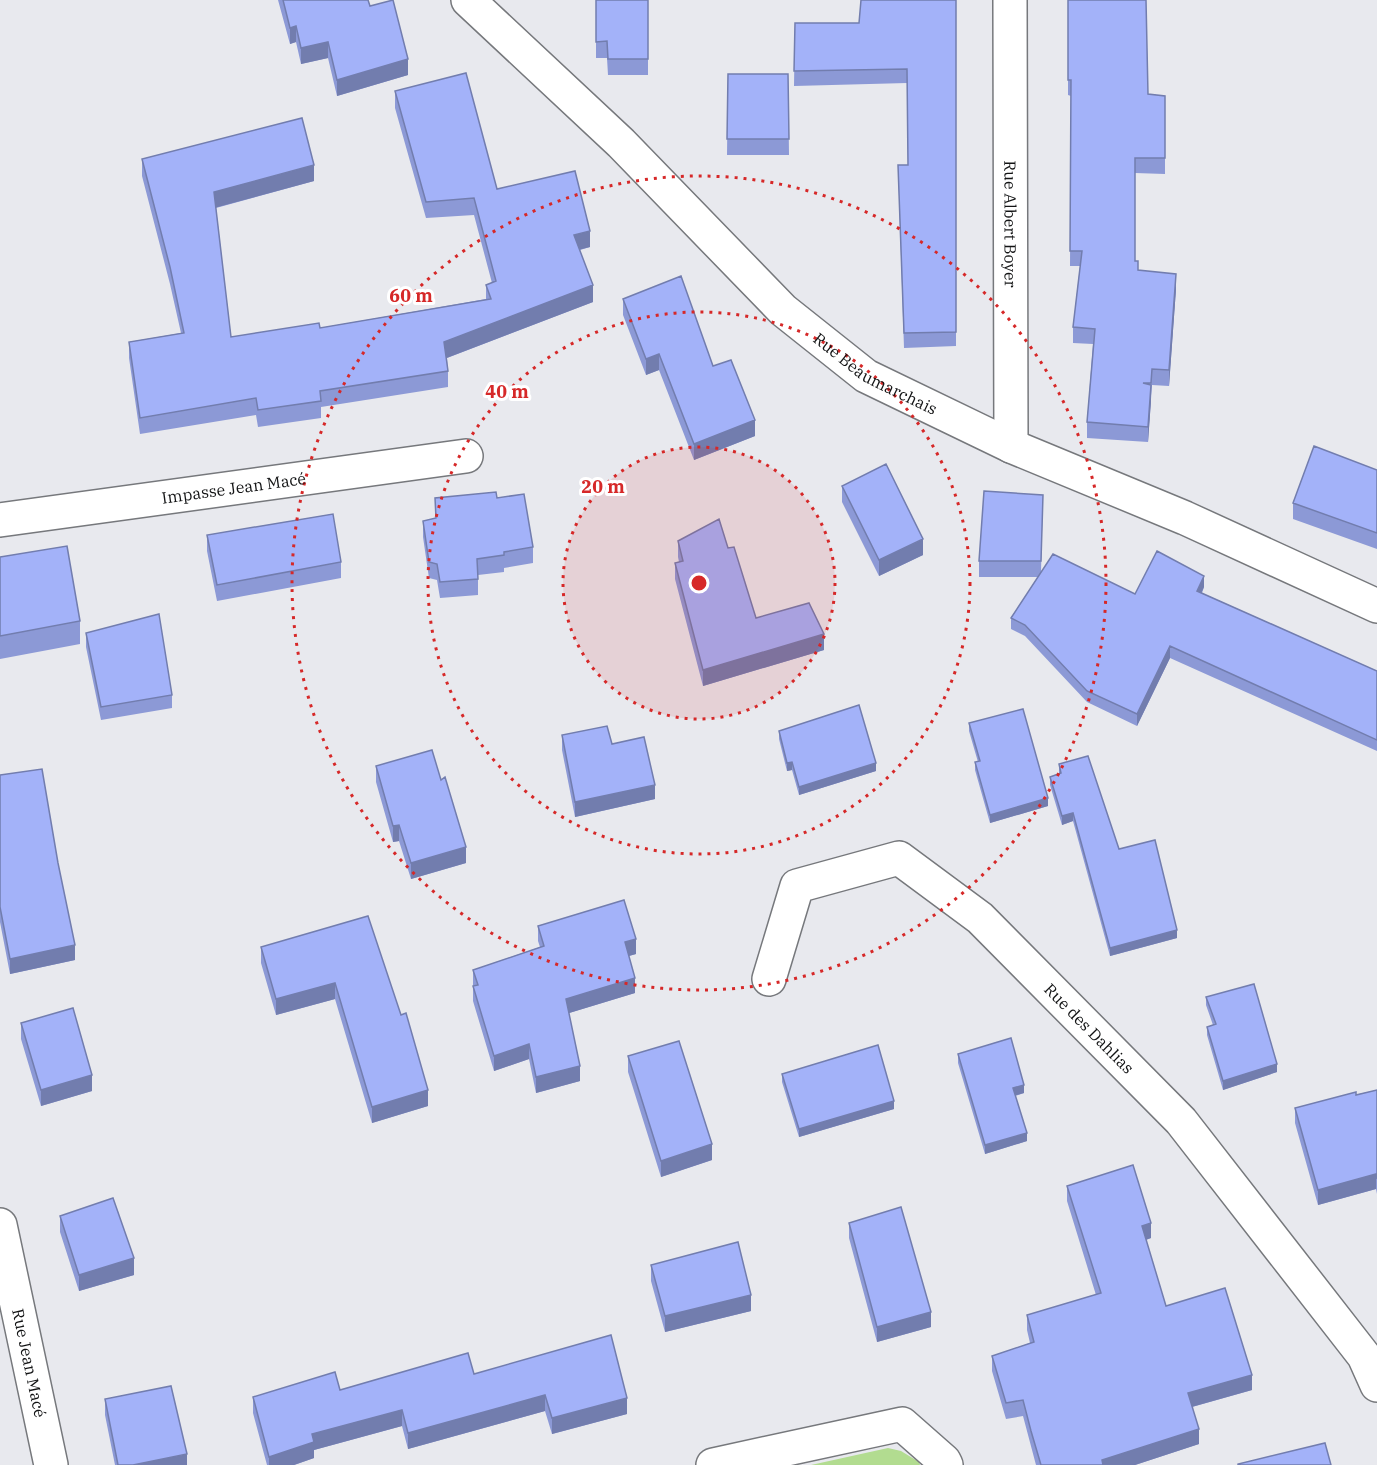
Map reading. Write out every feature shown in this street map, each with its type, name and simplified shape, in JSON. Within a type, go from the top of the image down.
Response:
[{"type":"street","name":"Rue Beaumarchais","points":[[468,0],[621,143],[783,310],[866,376],[1011,446],[1185,518],[1377,606]]},
{"type":"street","name":"Rue Albert Boyer","points":[[1010,0],[1011,446]]},
{"type":"street","name":"Impasse Jean Macé","points":[[0,520],[466,456]]},
{"type":"street","name":"Rue des Dahlias","points":[[769,979],[797,886],[899,858],[980,918],[1181,1121],[1364,1356],[1377,1385]]},
{"type":"street","name":"Rue Jean Macé","points":[[0,1225],[51,1465]]},
{"type":"street","points":[[713,1465],[902,1424],[946,1465]]},
{"type":"green space","points":[[888,1448],[901,1451],[919,1462],[920,1465],[811,1465]]},
{"type":"building","points":[[283,0],[368,0],[370,6],[393,0],[408,59],[337,80],[328,42],[301,48],[296,26],[290,28]]},
{"type":"building","points":[[596,0],[648,0],[648,59],[608,59],[607,41],[596,42]]},
{"type":"building","points":[[861,0],[956,0],[956,332],[904,333],[898,165],[908,165],[907,69],[794,71],[795,23],[859,23]]},
{"type":"building","points":[[1068,0],[1146,0],[1148,94],[1165,96],[1165,158],[1135,158],[1135,261],[1138,261],[1138,270],[1176,274],[1169,370],[1152,369],[1151,383],[1143,383],[1151,385],[1148,427],[1087,422],[1095,329],[1073,327],[1082,251],[1070,251],[1071,80],[1068,80]]},
{"type":"building","points":[[466,73],[497,189],[575,171],[590,231],[574,235],[593,285],[444,342],[448,371],[320,391],[321,401],[258,410],[256,398],[140,418],[129,342],[184,333],[170,267],[142,159],[302,118],[314,165],[214,192],[231,337],[319,323],[320,328],[491,299],[486,285],[496,281],[474,198],[426,202],[395,91]]},
{"type":"building","points":[[728,74],[788,74],[789,139],[727,139]]},
{"type":"building","points":[[681,276],[713,366],[731,360],[755,420],[694,444],[659,354],[646,359],[623,299]]},
{"type":"building","points":[[1314,446],[1377,470],[1377,533],[1293,503]]},
{"type":"building","points":[[886,464],[923,539],[879,560],[842,486]]},
{"type":"building","points":[[984,491],[1043,495],[1041,561],[979,561]]},
{"type":"building","points":[[496,492],[497,498],[524,494],[533,547],[477,559],[478,579],[440,582],[437,564],[429,562],[423,521],[436,518],[435,498]]},
{"type":"building","points":[[333,514],[341,562],[217,585],[207,535]]},
{"type":"building","points":[[719,519],[728,548],[734,547],[756,618],[809,603],[824,634],[703,670],[675,563],[683,561],[678,541]]},
{"type":"building","points":[[67,546],[80,621],[0,636],[0,557]]},
{"type":"building","points":[[1157,551],[1204,576],[1197,591],[1377,671],[1377,740],[1170,646],[1137,714],[1087,691],[1025,625],[1011,618],[1053,554],[1135,594]]},
{"type":"building","points":[[159,614],[172,695],[101,707],[86,633]]},
{"type":"building","points":[[859,705],[876,763],[799,787],[792,762],[787,763],[779,731]]},
{"type":"building","points":[[1023,709],[1048,798],[990,815],[975,762],[980,761],[969,723]]},
{"type":"building","points":[[607,726],[612,744],[644,737],[655,785],[575,802],[562,735]]},
{"type":"building","points":[[432,750],[441,780],[445,777],[466,847],[411,863],[399,825],[393,826],[376,766]]},
{"type":"building","points":[[1088,756],[1119,849],[1155,840],[1177,930],[1110,948],[1073,813],[1062,816],[1050,777],[1061,773],[1059,764]]},
{"type":"building","points":[[42,769],[75,945],[10,959],[0,907],[0,775]]},
{"type":"building","points":[[624,900],[636,939],[625,942],[635,978],[566,999],[580,1066],[536,1077],[529,1044],[494,1056],[473,986],[478,985],[473,970],[544,946],[538,926]]},
{"type":"building","points":[[368,916],[401,1015],[406,1013],[428,1090],[372,1107],[335,983],[276,999],[261,947]]},
{"type":"building","points":[[1254,984],[1277,1064],[1223,1081],[1207,1027],[1216,1024],[1206,997]]},
{"type":"building","points":[[73,1008],[92,1075],[41,1090],[21,1023]]},
{"type":"building","points":[[1011,1038],[1024,1085],[1013,1088],[1027,1133],[985,1145],[958,1054]]},
{"type":"building","points":[[679,1041],[712,1144],[661,1161],[628,1056]]},
{"type":"building","points":[[878,1045],[894,1101],[799,1129],[782,1074]]},
{"type":"building","points":[[1377,1090],[1377,1179],[1376,1174],[1318,1190],[1295,1108],[1356,1092],[1356,1095]]},
{"type":"building","points":[[1133,1165],[1151,1223],[1142,1226],[1166,1306],[1225,1288],[1252,1375],[1188,1393],[1199,1429],[1102,1460],[1103,1465],[1041,1465],[1023,1400],[1006,1403],[992,1356],[1034,1342],[1027,1315],[1101,1293],[1067,1186]]},
{"type":"building","points":[[113,1198],[134,1258],[79,1275],[60,1216]]},
{"type":"building","points":[[901,1207],[931,1312],[877,1327],[849,1223]]},
{"type":"building","points":[[738,1242],[751,1295],[665,1316],[651,1265]]},
{"type":"building","points":[[611,1335],[627,1398],[552,1418],[545,1395],[408,1433],[402,1410],[312,1434],[314,1442],[269,1457],[253,1397],[335,1372],[340,1390],[468,1353],[474,1374]]},
{"type":"building","points":[[171,1386],[187,1454],[133,1465],[118,1465],[105,1399]]},
{"type":"building","points":[[1325,1443],[1331,1465],[1238,1465],[1238,1464]]}]
